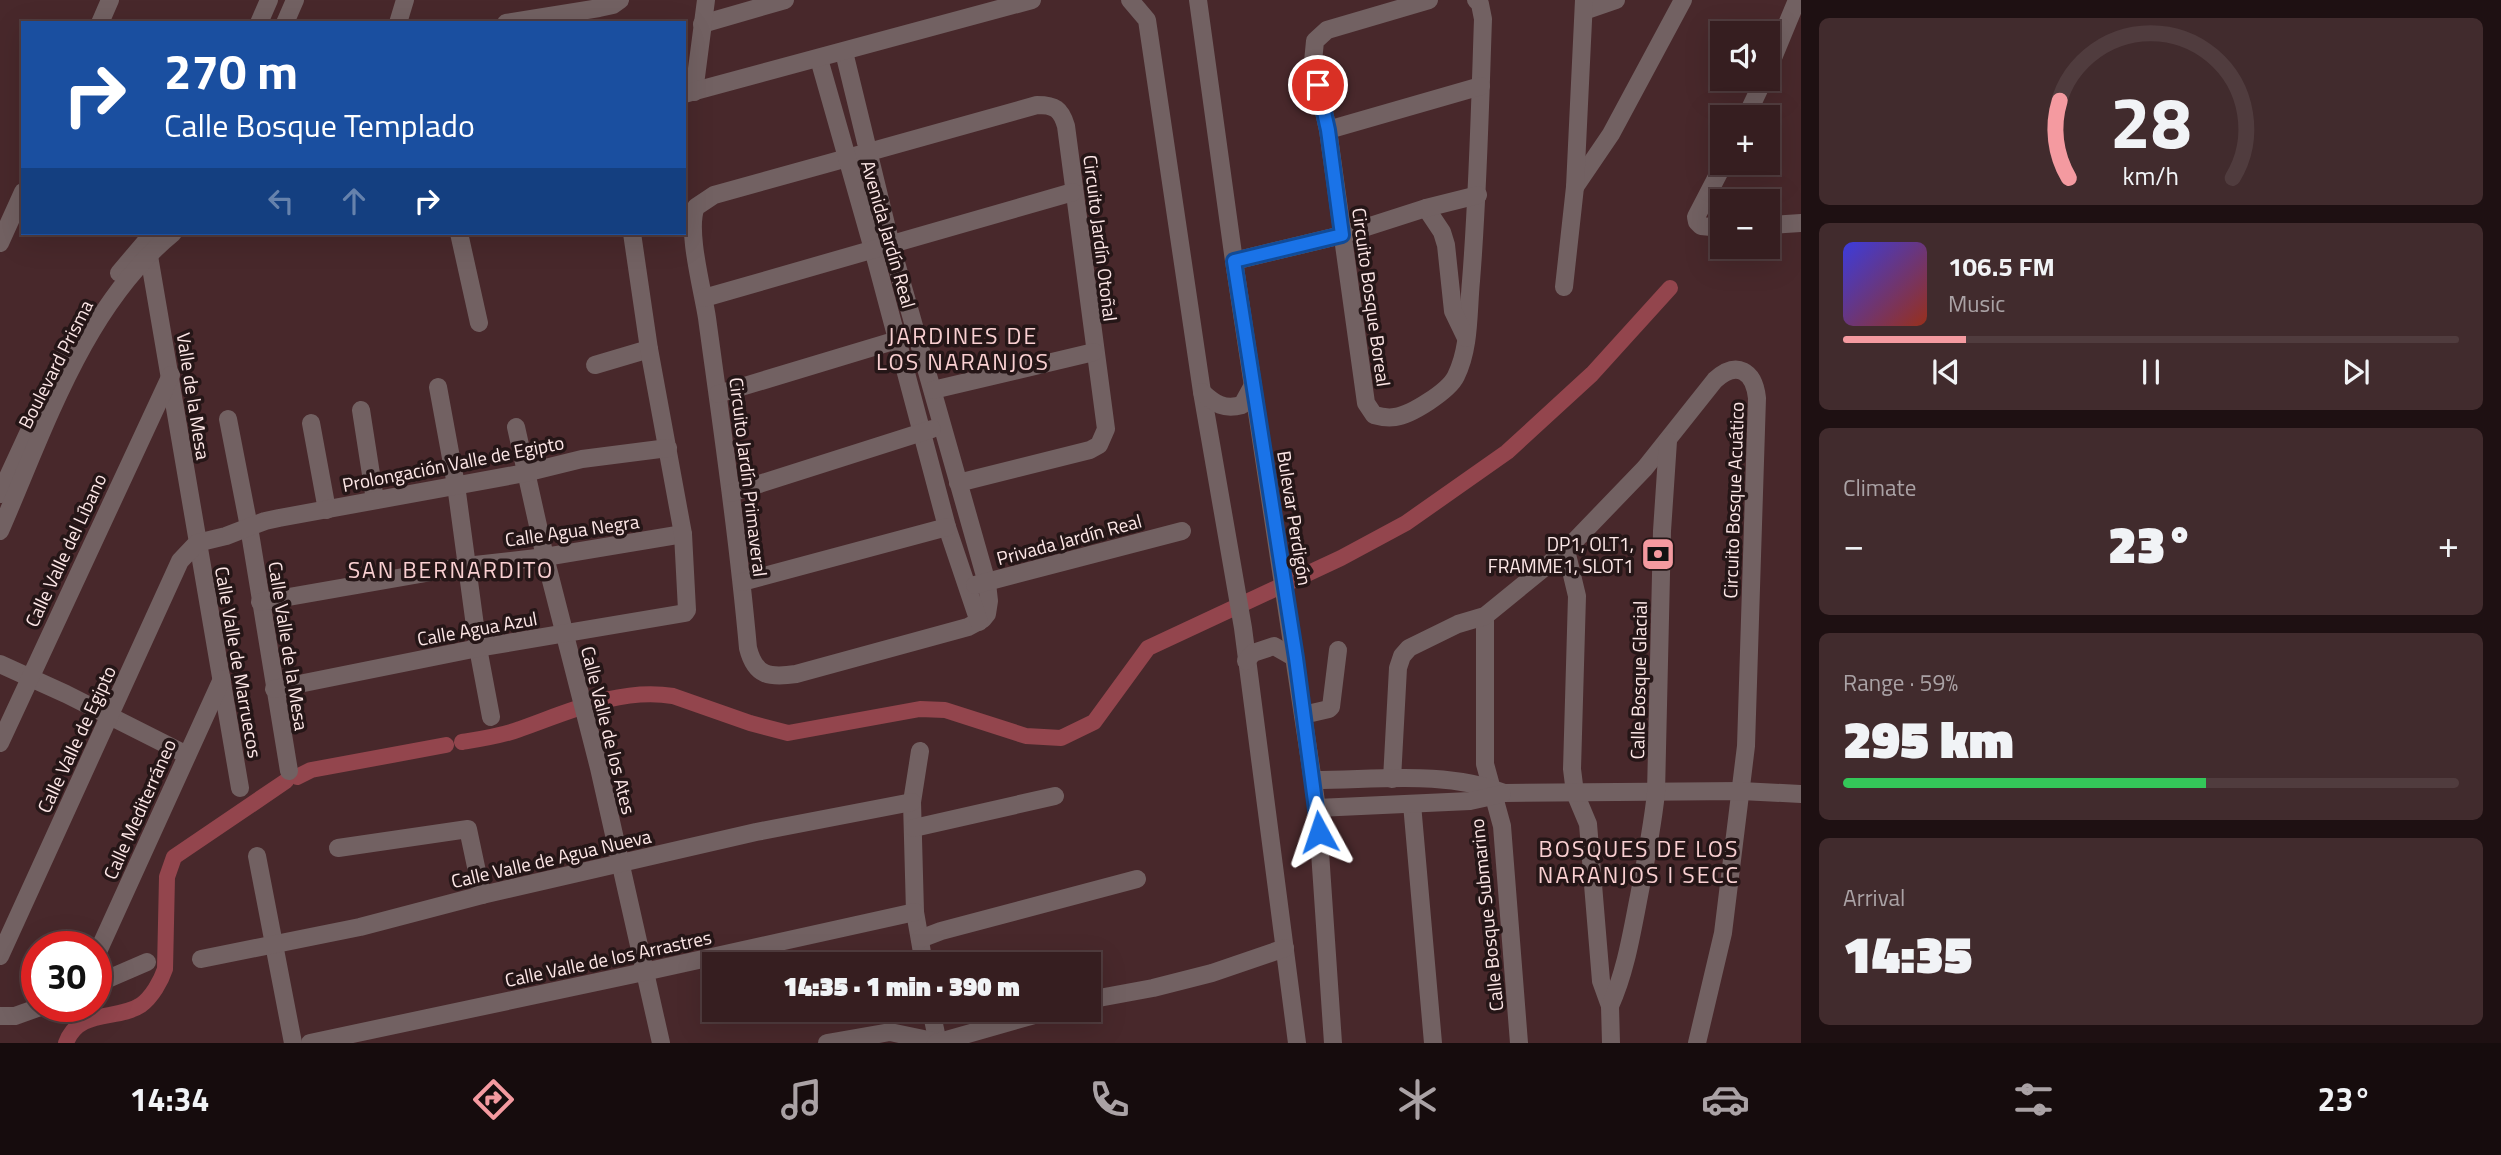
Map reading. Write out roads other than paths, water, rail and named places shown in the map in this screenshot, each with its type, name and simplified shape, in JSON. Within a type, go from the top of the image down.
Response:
[{"type":"street","points":[[101,21],[110,0]]},
{"type":"street","points":[[260,21],[269,0]]},
{"type":"street","points":[[286,21],[295,0]]},
{"type":"street","points":[[399,21],[405,0]]},
{"type":"street","points":[[518,21],[598,8],[620,0]]},
{"type":"street","points":[[706,0],[689,93],[1032,0]]},
{"type":"street","points":[[702,24],[785,0]]},
{"type":"street","points":[[1130,0],[1147,20]]},
{"type":"street","points":[[1148,0],[1147,20],[1202,392],[1242,628],[1297,1043]]},
{"type":"street","name":"Bulevar Perdigón","points":[[1198,0],[1234,261],[1314,780],[1333,1043]]},
{"type":"street","name":"Circuito Bosque Boreal","points":[[1429,0],[1345,24],[1319,35],[1313,50],[1313,62],[1328,130],[1366,403],[1374,415],[1396,417],[1409,413],[1446,389],[1456,378],[1460,368],[1466,338],[1478,195],[1483,19],[1480,4],[1476,0]]},
{"type":"street","points":[[1564,287],[1575,187],[1584,6],[1616,0]]},
{"type":"street","points":[[1575,187],[1611,134],[1684,0]]},
{"type":"street","points":[[1780,41],[1797,0]]},
{"type":"street","name":"Avenida Jardín Real","points":[[844,52],[869,152],[897,340],[947,527],[966,587],[983,618]]},
{"type":"street","name":"Avenida Jardín Real","points":[[819,59],[846,158],[882,247],[933,390],[987,583],[989,601],[983,618]]},
{"type":"street","points":[[1328,130],[1481,86]]},
{"type":"street","name":"Circuito Jardín Otoñal","points":[[846,158],[1037,105],[1050,105],[1059,109],[1066,126],[1106,429],[1099,445],[1090,450],[958,483]]},
{"type":"street","name":"Circuito Jardín Primaveral","points":[[846,158],[714,195],[696,207],[691,225],[718,394],[748,648],[756,667],[766,675],[780,677],[968,627],[983,618]]},
{"type":"street","points":[[1710,190],[1696,217],[1701,226],[1710,227]]},
{"type":"street","points":[[704,298],[1073,192]]},
{"type":"street","points":[[1234,261],[1342,235],[1426,208],[1478,195]]},
{"type":"street","points":[[0,243],[21,196]]},
{"type":"street","points":[[1426,208],[1447,245],[1453,311],[1466,338]]},
{"type":"street","points":[[1780,224],[1801,223]]},
{"type":"street","name":"Boulevard Prisma","points":[[0,495],[66,351],[88,313],[151,235]]},
{"type":"street","name":"Boulevard Prisma","points":[[0,531],[72,369],[98,319],[118,291],[171,235]]},
{"type":"street","points":[[459,235],[479,323]]},
{"type":"street","points":[[632,235],[649,349],[683,534]]},
{"type":"street","name":"Valle de la Mesa","points":[[149,256],[197,543]]},
{"type":"street","points":[[718,394],[897,340]]},
{"type":"street","points":[[595,365],[649,349]]},
{"type":"street","points":[[933,390],[1094,352]]},
{"type":"street","name":"Circuito Bosque Acuático","points":[[1392,779],[1398,668],[1402,656],[1419,642],[1458,624],[1485,616],[1566,550],[1668,441],[1704,392],[1725,371],[1732,369],[1748,375],[1756,388],[1758,398],[1746,746],[1723,933],[1697,1043]]},
{"type":"street","name":"Calle Valle del Líbano","points":[[0,743],[171,375]]},
{"type":"street","points":[[1202,392],[1216,404],[1231,408],[1242,405],[1253,385]]},
{"type":"street","points":[[438,387],[456,485],[478,648],[491,717]]},
{"type":"street","points":[[360,410],[375,500]]},
{"type":"street","name":"Calle Valle de la Mesa","points":[[228,419],[249,527],[289,771]]},
{"type":"street","points":[[311,423],[327,510]]},
{"type":"street","points":[[731,493],[942,426]]},
{"type":"street","name":"Calle Valle de los Ates","points":[[516,427],[661,1043]]},
{"type":"street","name":"Calle Bosque Glacial","points":[[1610,1006],[1628,950],[1656,793],[1662,531],[1668,441]]},
{"type":"street","name":"Prolongación Valle de Egipto","points":[[197,543],[226,536],[265,521],[525,473],[582,459],[668,448]]},
{"type":"street","points":[[742,582],[947,527]]},
{"type":"street","name":"Privada Jardín Real","points":[[966,587],[1182,531]]},
{"type":"street","name":"Calle Agua Negra","points":[[260,603],[466,566],[545,557],[683,534]]},
{"type":"street","name":"Calle Agua Azul","points":[[274,690],[478,648],[685,612],[683,534]]},
{"type":"street","name":"Calle Valle de Marruecos","points":[[197,543],[240,788]]},
{"type":"street","name":"Calle Valle de Egipto","points":[[0,956],[180,561],[197,543]]},
{"type":"street","points":[[1566,550],[1577,596],[1571,753],[1575,793],[1588,824],[1601,981],[1610,1006],[1611,1043]]},
{"type":"street","name":"Calle Bosque Submarino","points":[[1485,616],[1485,764],[1496,793],[1505,848],[1519,1043]]},
{"type":"street","points":[[1246,661],[1253,653],[1274,646],[1296,658]]},
{"type":"street","points":[[1303,715],[1331,707],[1338,650]]},
{"type":"street","points":[[0,664],[187,755]]},
{"type":"street","name":"Calle Mediterráneo","points":[[107,931],[222,679]]},
{"type":"street","points":[[920,751],[912,802],[915,912],[922,952]]},
{"type":"street","points":[[1314,780],[1456,780],[1496,793]]},
{"type":"street","points":[[1317,808],[1470,801],[1496,793],[1741,791],[1801,794]]},
{"type":"street","points":[[914,828],[1055,796]]},
{"type":"street","name":"Calle Valle de Agua Nueva","points":[[201,959],[360,927],[482,895],[756,832],[912,802]]},
{"type":"street","points":[[1412,804],[1433,1043]]},
{"type":"street","points":[[338,848],[468,829],[482,895]]},
{"type":"street","points":[[257,856],[293,1043]]},
{"type":"street","points":[[920,939],[941,931],[1138,879]]},
{"type":"street","name":"Calle Valle de los Arrastres","points":[[310,1043],[915,912]]},
{"type":"street","points":[[1101,998],[1212,973],[1285,948]]},
{"type":"street","points":[[112,977],[147,962]]},
{"type":"street","points":[[0,1016],[21,1014]]},
{"type":"street","points":[[933,1022],[937,1043]]},
{"type":"street","points":[[827,1043],[890,1032],[937,1043],[1010,1022]]},
{"type":"waterway","points":[[462,742],[506,734],[614,698],[653,694],[673,696],[750,723],[788,733],[920,709],[945,710],[1026,736],[1061,738],[1094,722],[1148,648],[1341,558],[1406,523],[1507,452],[1592,374],[1670,288]]},
{"type":"waterway","points":[[297,777],[311,770],[446,745]]},
{"type":"waterway","points":[[66,1043],[72,1032],[89,1020],[141,1005],[159,984],[165,969],[167,877],[174,857],[286,781]]},
{"type":"place","name":"DP1, OLT1, FRAMME1, SLOT1","points":[[1658,554]]},
{"type":"district","name":"JARDINES DE LOS NARANJOS","points":[[963,348]]},
{"type":"district","name":"SAN BERNARDITO","points":[[451,569]]},
{"type":"district","name":"BOSQUES DE LOS NARANJOS I SECC","points":[[1639,861]]}]
